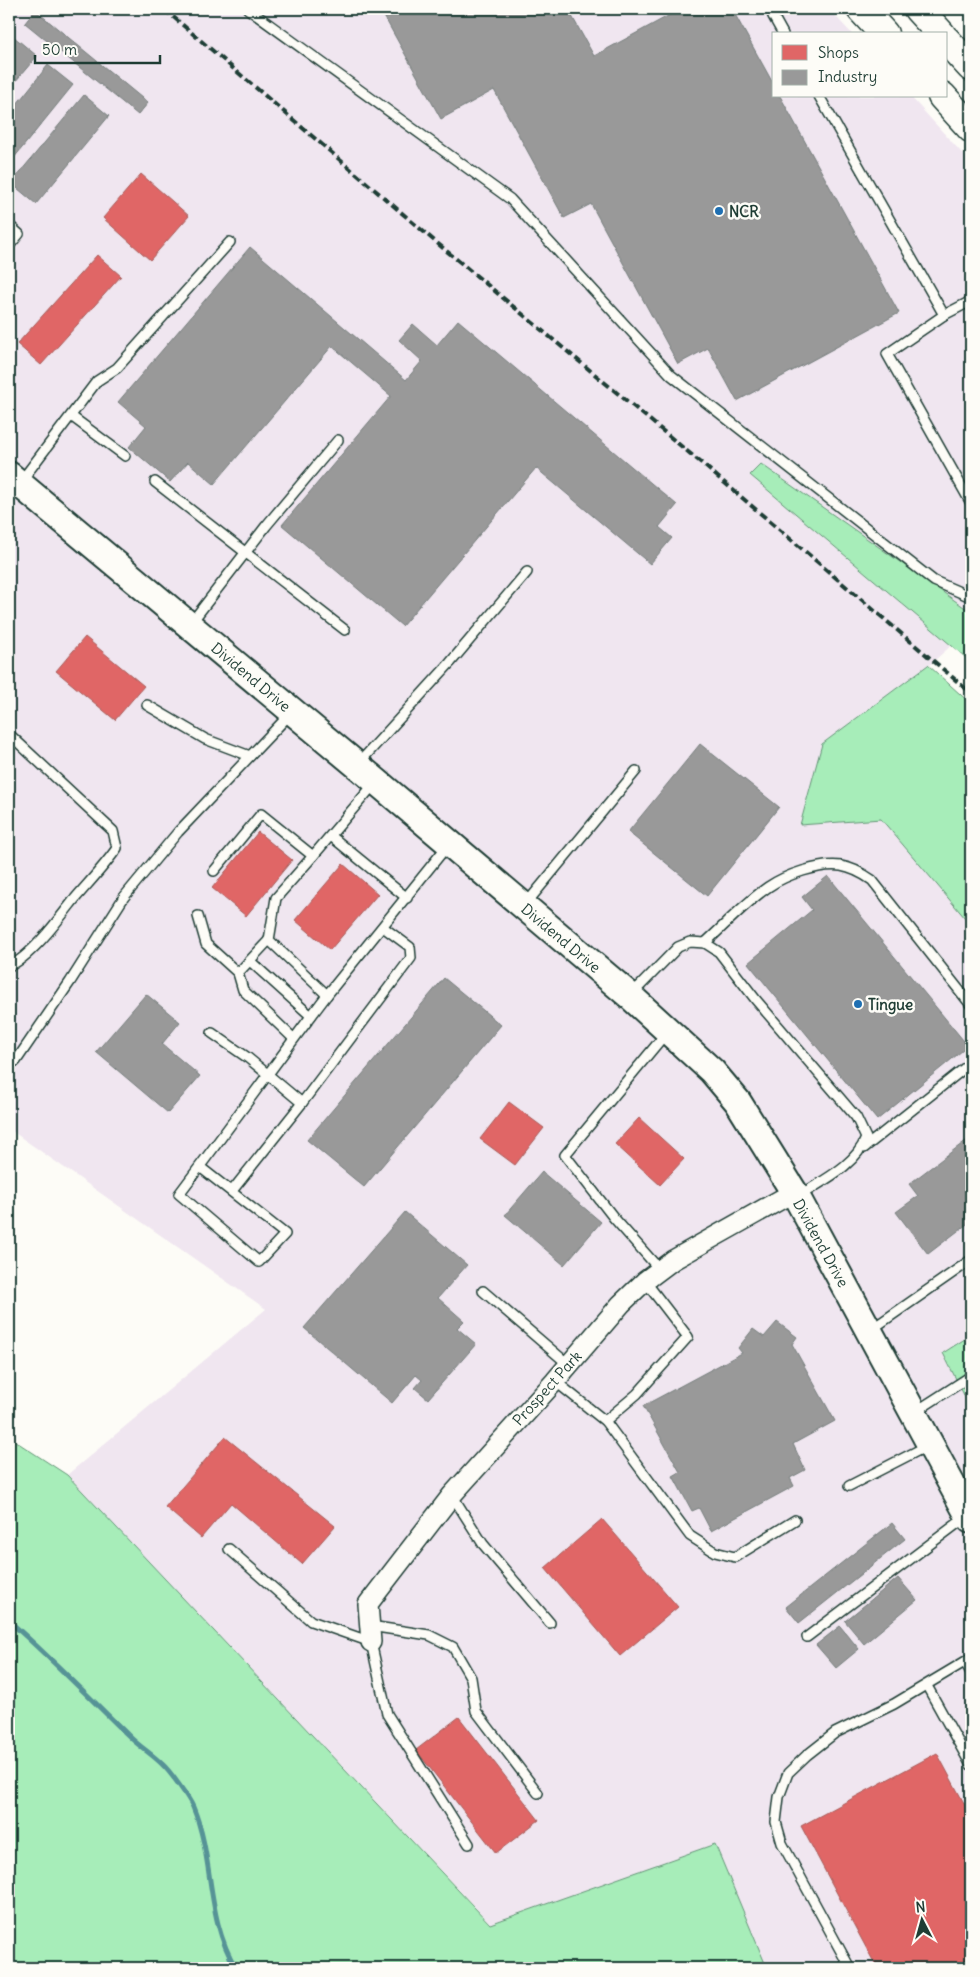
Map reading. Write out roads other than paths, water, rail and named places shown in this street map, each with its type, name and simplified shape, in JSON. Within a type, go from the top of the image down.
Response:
[{"type":"main road","points":[[861,9],[882,32]]},
{"type":"main road","points":[[918,9],[939,32]]},
{"type":"main road","points":[[948,42],[971,67]]},
{"type":"main road","points":[[944,98],[971,128]]},
{"type":"street","name":"Dividend Drive","points":[[12,485],[189,625],[630,996],[712,1072],[738,1102],[795,1195],[970,1518]]},
{"type":"street","name":"Prospect Park","points":[[370,1634],[368,1604],[452,1494],[555,1381],[621,1304],[645,1281],[673,1260],[795,1195]]},
{"type":"lane","points":[[248,9],[510,199],[671,375],[934,581],[971,597]]},
{"type":"lane","points":[[772,9],[773,16],[783,32]]},
{"type":"lane","points":[[820,98],[944,315]]},
{"type":"lane","points":[[9,225],[20,234],[9,246]]},
{"type":"lane","points":[[12,485],[97,381],[117,368],[230,242]]},
{"type":"lane","points":[[971,300],[944,315],[887,354],[971,504]]},
{"type":"lane","points":[[70,416],[126,456]]},
{"type":"lane","points":[[189,625],[245,552],[338,440]]},
{"type":"lane","points":[[155,482],[345,630]]},
{"type":"lane","points":[[238,973],[269,940],[276,898],[331,836],[366,774],[450,663],[527,572]]},
{"type":"lane","points":[[147,706],[205,739],[250,756]]},
{"type":"lane","points":[[16,1061],[70,982],[124,896],[178,832],[292,712]]},
{"type":"lane","points":[[9,734],[113,831],[117,848],[55,925],[17,963],[9,966]]},
{"type":"lane","points":[[524,907],[636,771]]},
{"type":"lane","points":[[214,871],[261,814],[313,856]]},
{"type":"lane","points":[[331,836],[407,898]]},
{"type":"lane","points":[[200,1167],[285,1234],[260,1262],[179,1194],[251,1099],[293,1038],[449,844]]},
{"type":"lane","points":[[705,943],[768,887],[783,878],[812,868],[840,866],[859,871],[872,880],[971,1005]]},
{"type":"lane","points":[[198,916],[206,944],[238,973],[243,990],[293,1038]]},
{"type":"lane","points":[[232,1191],[302,1103],[411,958],[410,947],[383,927]]},
{"type":"lane","points":[[269,940],[327,995]]},
{"type":"lane","points":[[630,996],[678,947],[690,942],[705,943],[719,952],[756,1000],[856,1117],[866,1138],[862,1149]]},
{"type":"lane","points":[[250,960],[311,1016]]},
{"type":"lane","points":[[660,1270],[614,1218],[565,1155],[668,1031]]},
{"type":"lane","points":[[212,1033],[302,1103]]},
{"type":"lane","points":[[795,1195],[847,1164],[862,1149],[971,1063]]},
{"type":"lane","points":[[869,1331],[971,1260]]},
{"type":"lane","points":[[605,1421],[637,1394],[688,1337],[645,1281]]},
{"type":"lane","points":[[483,1291],[569,1365]]},
{"type":"lane","points":[[913,1413],[971,1376]]},
{"type":"lane","points":[[555,1381],[605,1421],[690,1536],[715,1552],[735,1557],[795,1520]]},
{"type":"lane","points":[[848,1486],[930,1444]]},
{"type":"lane","points":[[452,1494],[483,1544],[550,1623]]},
{"type":"lane","points":[[807,1637],[970,1518]]},
{"type":"lane","points":[[229,1549],[311,1621],[370,1634],[429,1635],[453,1647],[471,1678],[476,1711],[538,1792]]},
{"type":"lane","points":[[370,1634],[387,1714],[469,1844]]},
{"type":"lane","points":[[850,1968],[782,1843],[776,1822],[779,1797],[788,1773],[835,1733],[927,1686],[968,1660],[971,1673]]},
{"type":"lane","points":[[927,1686],[971,1765]]},
{"type":"waterway","points":[[9,1621],[134,1741],[162,1764],[188,1797],[200,1827],[205,1847],[219,1929],[226,1949],[236,1968]]},
{"type":"railway","points":[[164,9],[431,238],[699,461],[971,693]]},
{"type":"place","name":"NCR","points":[[719,211]]},
{"type":"place","name":"Tingue","points":[[858,1004]]}]
